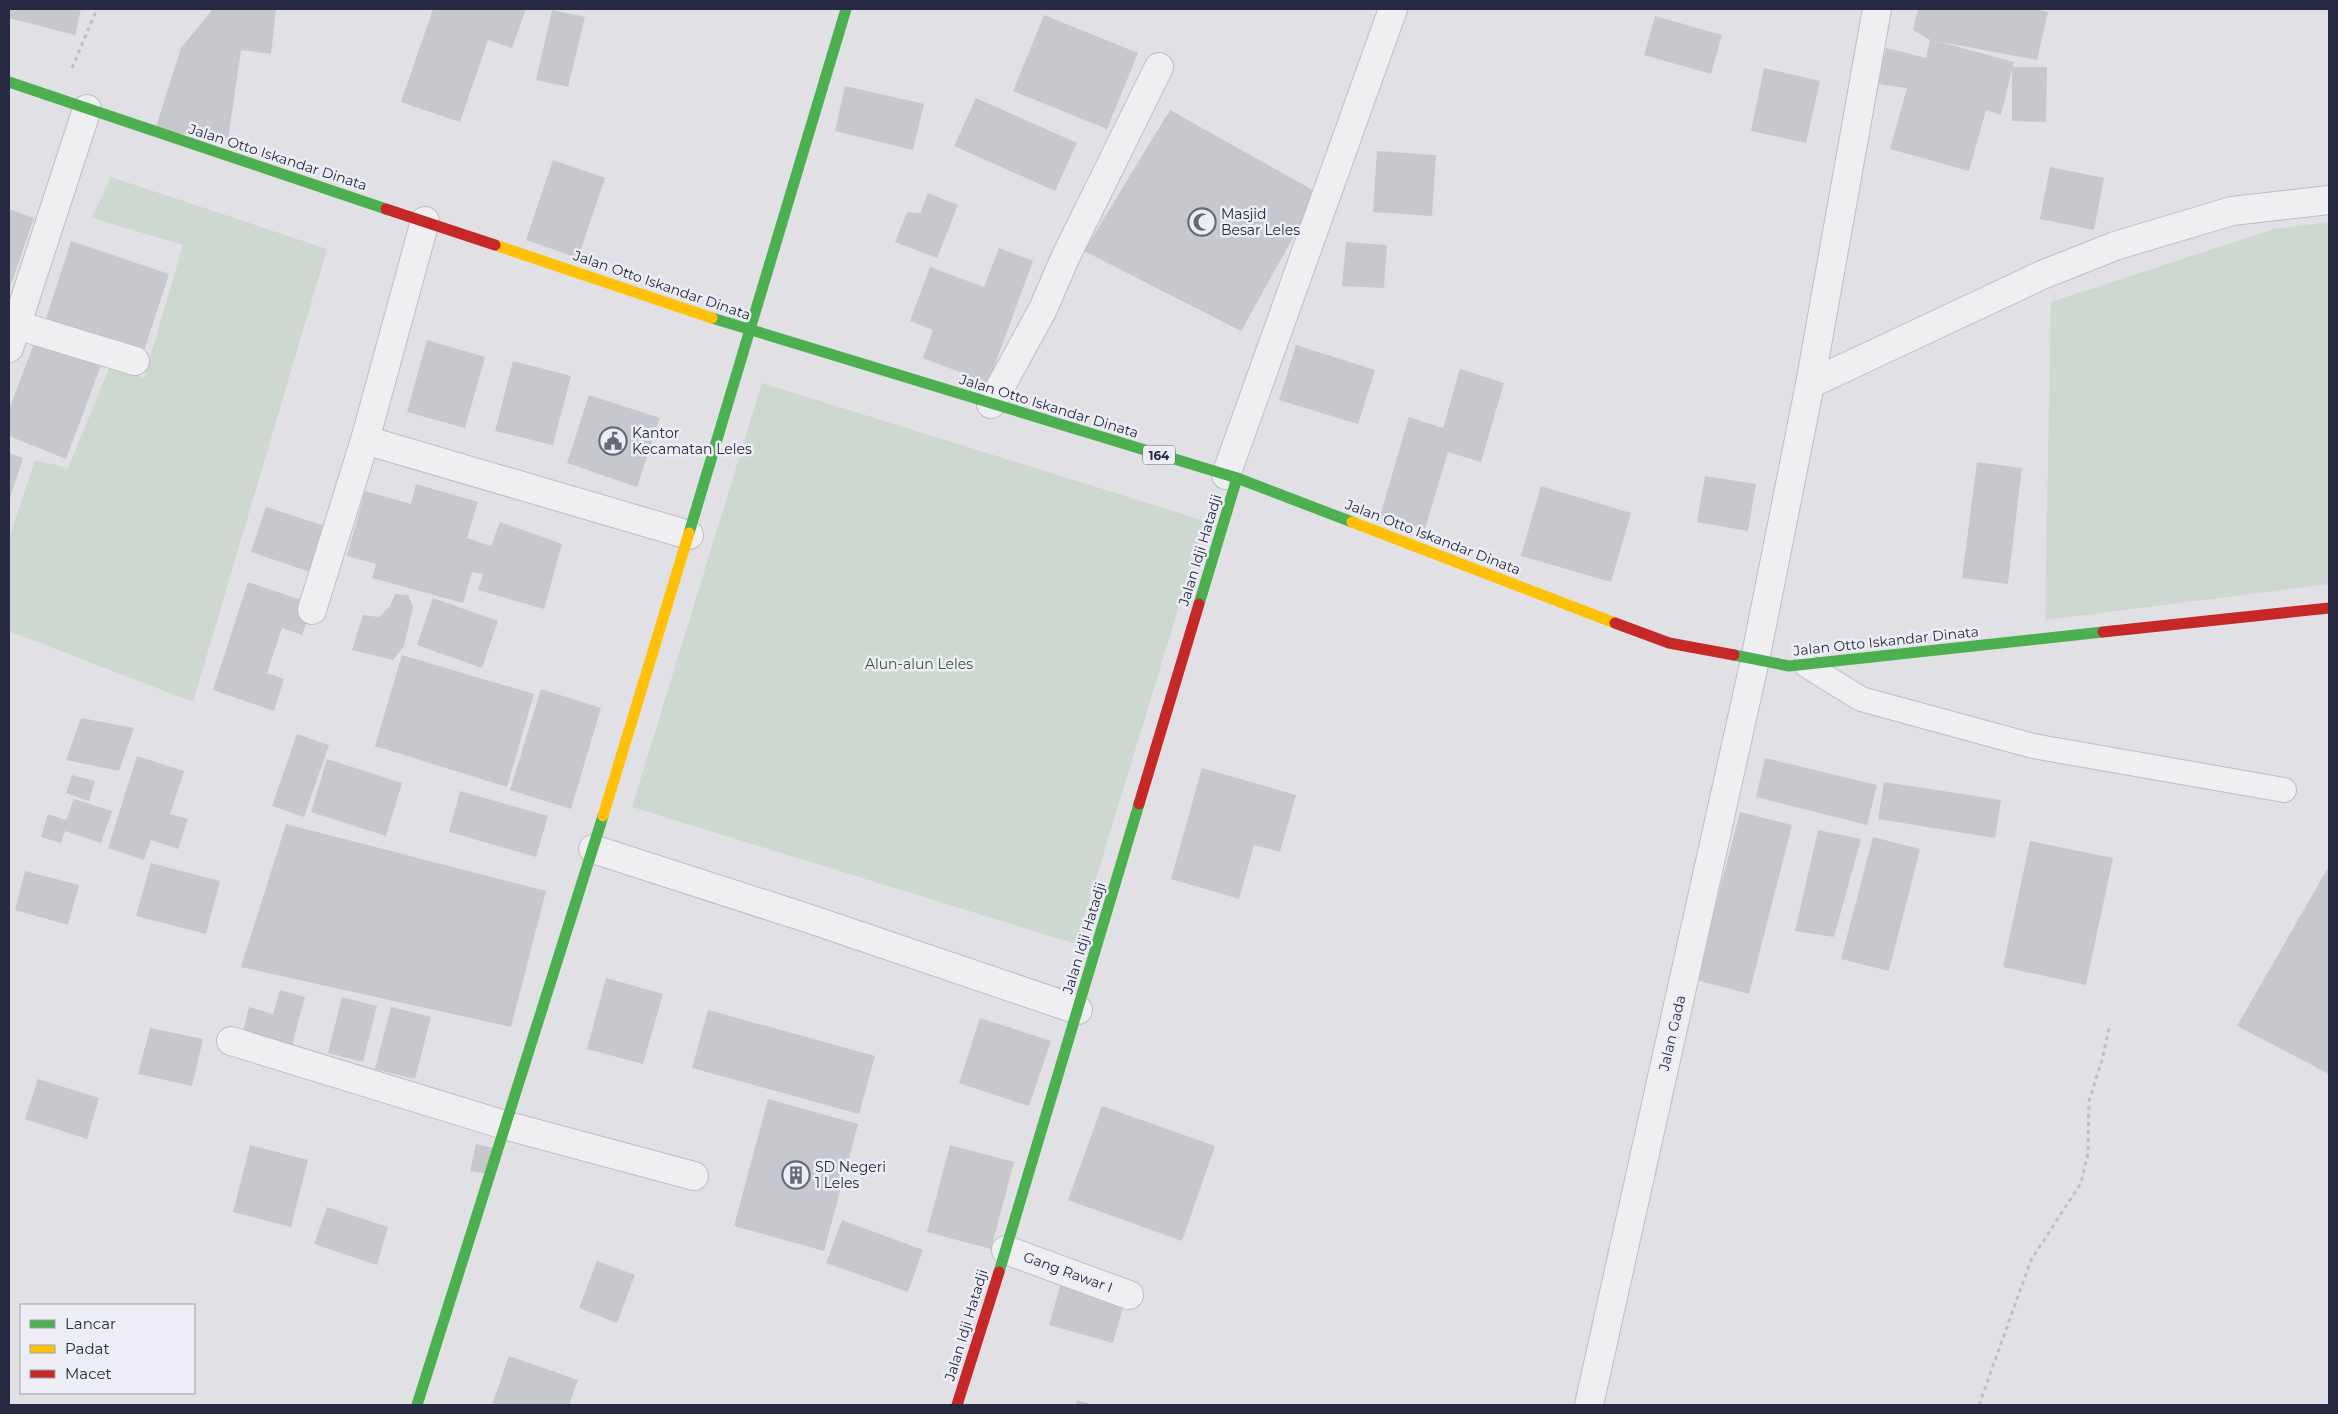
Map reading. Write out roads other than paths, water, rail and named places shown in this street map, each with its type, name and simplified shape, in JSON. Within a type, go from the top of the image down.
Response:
[{"type":"street","points":[[417,1405],[508,1126],[689,535],[846,9]]},
{"type":"street","points":[[1231,477],[1393,9]]},
{"type":"street","name":"Jalan Gada","points":[[1589,1405],[1755,660],[1810,384],[1877,9]]},
{"type":"street","points":[[991,404],[1043,309],[1065,258],[1159,68]]},
{"type":"street","name":"Jalan Otto Iskandar Dinata","points":[[9,82],[750,331],[1231,477],[1670,643],[1789,666],[2329,608]]},
{"type":"street","points":[[87,109],[13,337],[135,361]]},
{"type":"street","points":[[1810,384],[2042,276],[2115,246],[2232,211],[2329,200]]},
{"type":"street","points":[[312,610],[365,440],[425,221]]},
{"type":"street","points":[[365,440],[689,535]]},
{"type":"street","name":"Jalan Idji Hatadji","points":[[957,1405],[1078,1010],[1231,477]]},
{"type":"street","points":[[593,849],[807,918],[1078,1010]]},
{"type":"street","points":[[231,1041],[508,1126],[694,1176]]},
{"type":"street","name":"Gang Rawar I","points":[[1006,1250],[1130,1295]]},
{"type":"lane","points":[[1806,665],[1860,699],[2032,746],[2284,790]]},
{"type":"place","name":"Masjid Besar Leles","points":[[1202,222]]},
{"type":"place","name":"Kantor Kecamatan Leles","points":[[613,441]]},
{"type":"place","name":"SD Negeri 1 Leles","points":[[796,1175]]},
{"type":"park label","name":"Alun-alun Leles","points":[[919,664]]}]
